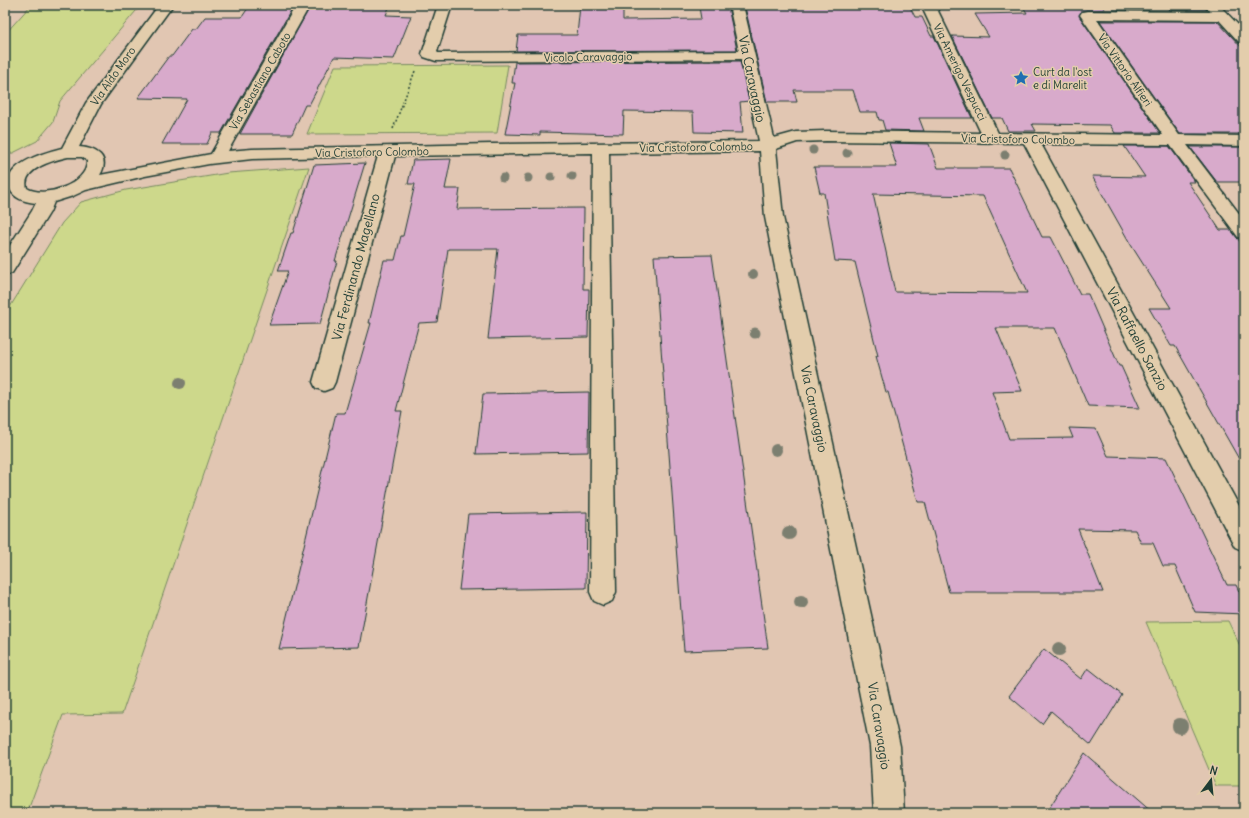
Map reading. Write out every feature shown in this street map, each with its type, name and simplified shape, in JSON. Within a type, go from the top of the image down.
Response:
[{"type":"street","name":"Via Aldo Moro","points":[[68,152],[94,103],[166,5]]},
{"type":"street","name":"Via Sebastiano Caboto","points":[[217,157],[303,5]]},
{"type":"street","points":[[429,54],[445,5]]},
{"type":"street","name":"Via Caravaggio","points":[[736,5],[768,146],[774,217],[885,746],[889,813]]},
{"type":"street","name":"Via Amerigo Vespucci","points":[[928,5],[992,138]]},
{"type":"street","points":[[1212,5],[1244,39]]},
{"type":"street","name":"Via Vittorio Alfieri","points":[[1225,19],[1086,16],[1175,141],[1244,234]]},
{"type":"street","points":[[1225,19],[1244,22]]},
{"type":"street","name":"Vicolo Caravaggio","points":[[429,54],[436,57],[454,58],[747,55]]},
{"type":"street","name":"Via Cristoforo Colombo","points":[[82,185],[147,170],[217,157],[281,153],[389,143],[492,149],[768,146],[790,138],[802,137],[1244,141]]},
{"type":"street","name":"Via Raffaello Sanzio","points":[[1030,139],[1244,539]]},
{"type":"street","name":"Via Ferdinando Magellano","points":[[324,382],[389,143]]},
{"type":"street","points":[[601,148],[603,592]]},
{"type":"street","points":[[68,152],[88,154],[94,158],[96,165],[95,171],[82,185],[59,195],[47,197],[26,195],[19,191],[12,178],[43,158],[68,152]]},
{"type":"street","name":"Via Cristoforo Colombo","points":[[96,165],[147,170]]},
{"type":"street","points":[[5,268],[41,212],[47,197]]},
{"type":"path","points":[[389,143],[419,61],[429,54]]},
{"type":"green space","points":[[31,5],[141,5],[60,101],[53,122],[37,141],[13,153],[5,154],[5,34]]},
{"type":"green space","points":[[508,65],[497,133],[307,134],[335,66]]},
{"type":"green space","points":[[309,167],[122,714],[63,715],[27,813],[5,813],[5,315],[62,223],[81,202],[126,190],[228,173]]},
{"type":"green space","points":[[1228,621],[1244,654],[1244,786],[1216,786],[1146,622]]},
{"type":"building","points":[[250,5],[294,5],[221,133],[212,133],[207,144],[162,144],[187,99],[138,98],[169,56],[172,56],[192,29],[196,29],[205,17],[242,17]]},
{"type":"building","points":[[311,5],[390,5],[386,15],[411,16],[394,59],[334,57],[309,105],[305,105],[292,134],[240,134]]},
{"type":"building","points":[[762,5],[909,5],[915,17],[922,17],[931,36],[934,36],[972,118],[919,118],[924,131],[885,130],[882,120],[879,120],[877,112],[860,112],[853,90],[794,90],[797,102],[767,102],[745,7],[762,7]]},
{"type":"building","points":[[1022,5],[1102,5],[1105,10],[1082,11],[1079,16],[1160,133],[1115,133],[1110,125],[1032,124],[1036,131],[1008,131],[1002,118],[992,118],[952,36],[989,37],[975,14],[1027,13]]},
{"type":"building","points":[[1165,5],[1202,5],[1207,10],[1170,10]]},
{"type":"building","points":[[580,6],[607,6],[607,9],[623,10],[623,20],[701,19],[699,7],[728,7],[737,50],[516,51],[518,35],[577,35]]},
{"type":"building","points":[[1100,21],[1217,21],[1244,50],[1244,134],[1180,134]]},
{"type":"building","points":[[740,61],[749,101],[740,102],[743,133],[694,132],[693,112],[624,111],[623,134],[540,132],[540,135],[505,134],[515,83],[512,83],[515,62]]},
{"type":"building","points":[[889,143],[929,144],[938,168],[1009,168],[1042,237],[1051,237],[1080,294],[1088,294],[1119,366],[1121,366],[1140,408],[1088,406],[1055,328],[996,328],[1022,391],[992,392],[1009,439],[1073,438],[1069,428],[1096,429],[1108,456],[1166,458],[1227,585],[1236,585],[1244,602],[1244,614],[1195,612],[1175,566],[1163,566],[1153,543],[1141,543],[1135,530],[1078,529],[1103,592],[949,592],[925,502],[918,502],[888,392],[886,392],[876,356],[878,356],[855,262],[835,261],[824,193],[820,193],[814,167],[897,167]],"holes":[[[873,194],[983,196],[1027,293],[895,292]]]},
{"type":"building","points":[[1124,146],[1169,146],[1195,182],[1188,182],[1220,230],[1231,230],[1244,247],[1244,468],[1175,346],[1171,346],[1149,308],[1171,308],[1131,245],[1092,176],[1145,177]]},
{"type":"building","points":[[1190,147],[1244,147],[1244,182],[1217,182]]},
{"type":"building","points":[[451,159],[445,189],[460,189],[457,209],[584,208],[583,289],[589,289],[588,337],[488,339],[498,249],[448,249],[437,322],[419,323],[396,411],[402,411],[359,647],[279,649],[336,413],[345,413],[371,323],[369,323],[384,260],[395,260],[401,236],[403,236],[415,184],[408,184],[413,160]]},
{"type":"building","points":[[365,163],[335,261],[337,261],[320,324],[269,325],[288,271],[278,271],[291,233],[293,233],[314,165]]},
{"type":"building","points":[[712,255],[768,648],[684,651],[654,256]]},
{"type":"building","points":[[589,392],[588,452],[476,454],[483,394]]},
{"type":"building","points":[[587,512],[586,588],[459,590],[468,514]]},
{"type":"building","points":[[1044,649],[1081,679],[1088,668],[1122,695],[1091,745],[1051,711],[1042,724],[1009,696]]},
{"type":"building","points":[[1084,753],[1153,813],[1046,813]]},
{"type":"place","name":"Curt da l'ost e di Marelit","points":[[1021,78]]}]
